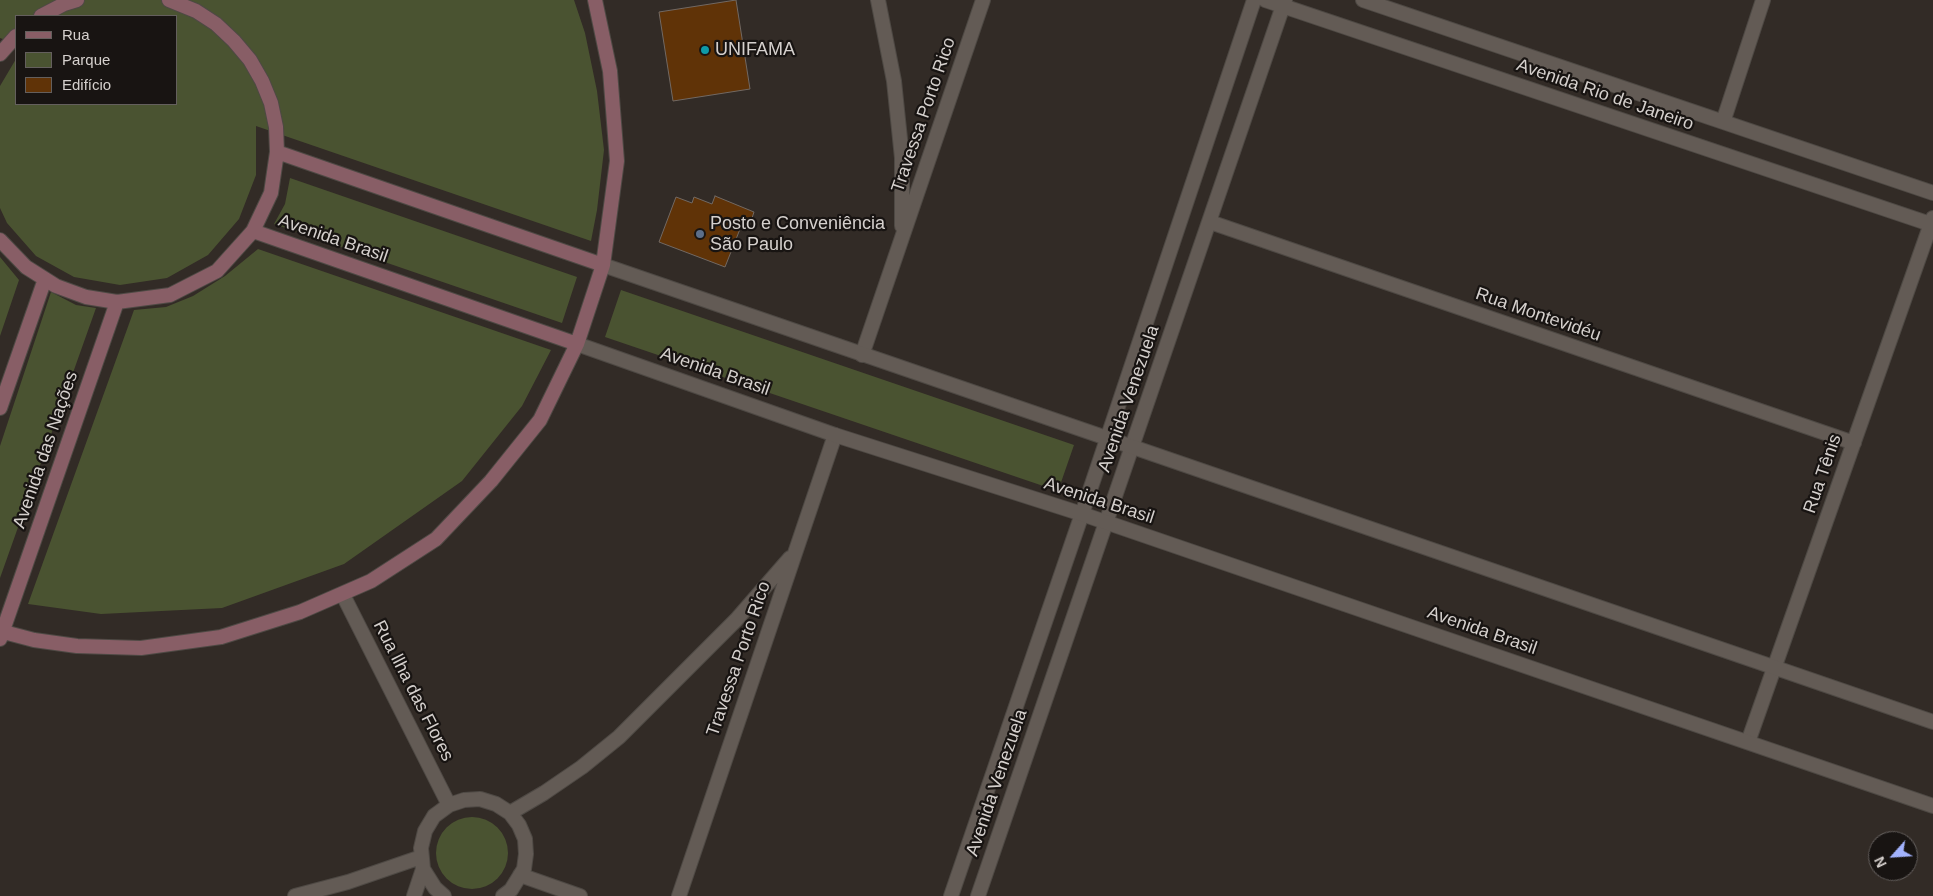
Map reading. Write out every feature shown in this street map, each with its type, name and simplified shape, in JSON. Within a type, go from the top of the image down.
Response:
[{"type":"main road","points":[[43,15],[64,4],[77,0]]},
{"type":"main road","points":[[0,240],[26,267],[56,286],[86,297],[117,302],[170,295],[186,287],[217,270],[253,231],[271,193],[277,152],[276,127],[271,103],[262,81],[250,60],[234,41],[216,24],[196,11],[169,0]]},
{"type":"main road","points":[[1,634],[77,646],[141,648],[221,637],[300,612],[343,595],[371,581],[436,539],[491,481],[540,420],[577,344],[603,265],[617,161],[610,71],[595,0]]},
{"type":"main road","points":[[0,54],[15,37]]},
{"type":"main road","points":[[277,152],[603,265]]},
{"type":"main road","name":"Avenida Brasil","points":[[253,231],[577,344]]},
{"type":"main road","points":[[0,408],[45,279]]},
{"type":"main road","name":"Avenida das Nações","points":[[1,634],[117,302]]},
{"type":"street","points":[[878,0],[894,81],[902,158],[903,237]]},
{"type":"street","name":"Travessa Porto Rico","points":[[862,355],[983,0]]},
{"type":"street","name":"Avenida Venezuela","points":[[951,896],[1082,514],[1254,0]]},
{"type":"street","name":"Avenida Rio de Janeiro","points":[[1265,0],[1283,3],[1932,222]]},
{"type":"street","name":"Avenida Rio de Janeiro","points":[[1363,0],[1933,193]]},
{"type":"street","points":[[1723,122],[1763,0]]},
{"type":"street","name":"Avenida Venezuela","points":[[978,896],[1210,222],[1283,3]]},
{"type":"street","name":"Rua Montevidéu","points":[[1210,222],[1854,443]]},
{"type":"street","name":"Rua Tênis","points":[[1748,742],[1932,222]]},
{"type":"street","points":[[603,265],[1933,722]]},
{"type":"street","name":"Avenida Brasil","points":[[577,344],[835,435],[1106,522],[1933,806]]},
{"type":"street","name":"Travessa Porto Rico","points":[[678,896],[835,435]]},
{"type":"street","points":[[510,813],[575,772],[620,737],[736,620],[796,551]]},
{"type":"street","name":"Rua llha das Flores","points":[[343,595],[449,805]]},
{"type":"street","points":[[414,896],[422,863],[421,848],[425,831],[434,816],[449,805],[464,800],[480,800],[496,804],[510,813],[519,825],[525,839],[524,869],[511,890],[503,896]]},
{"type":"street","points":[[295,896],[422,863]]},
{"type":"street","points":[[422,863],[435,888],[444,896]]},
{"type":"street","points":[[520,875],[580,896]]},
{"type":"green space","points":[[0,0],[574,0],[585,33],[597,91],[604,150],[597,210],[591,241],[256,126],[256,175],[239,219],[208,255],[167,278],[120,285],[74,277],[36,256],[7,223],[0,208],[0,86],[15,61],[15,105],[178,105],[178,15],[15,15],[15,44],[0,38]]},
{"type":"green space","points":[[290,178],[577,277],[562,323],[274,224],[285,204]]},
{"type":"green space","points":[[258,249],[551,350],[522,406],[462,481],[344,564],[222,608],[101,614],[28,604],[134,310],[166,307],[193,296],[225,276]]},
{"type":"green space","points":[[0,257],[19,280],[0,336]]},
{"type":"green space","points":[[621,290],[1074,445],[1058,491],[605,337]]},
{"type":"green space","points":[[51,292],[76,305],[96,308],[0,578],[0,446]]},
{"type":"green space","points":[[465,817],[479,817],[498,827],[508,846],[508,860],[498,879],[479,889],[465,889],[446,879],[436,860],[436,846],[446,827]]},
{"type":"building","name":"UNIFAMA","points":[[736,0],[750,89],[673,101],[659,12]]},
{"type":"building","name":"Posto e Conveniência São Paulo","points":[[715,196],[754,212],[749,227],[742,224],[725,267],[659,242],[676,197],[692,203],[694,197],[712,204]]},
{"type":"place","name":"UNIFAMA","points":[[705,50]]},
{"type":"place","name":"Posto e Conveniência São Paulo","points":[[700,234]]}]
